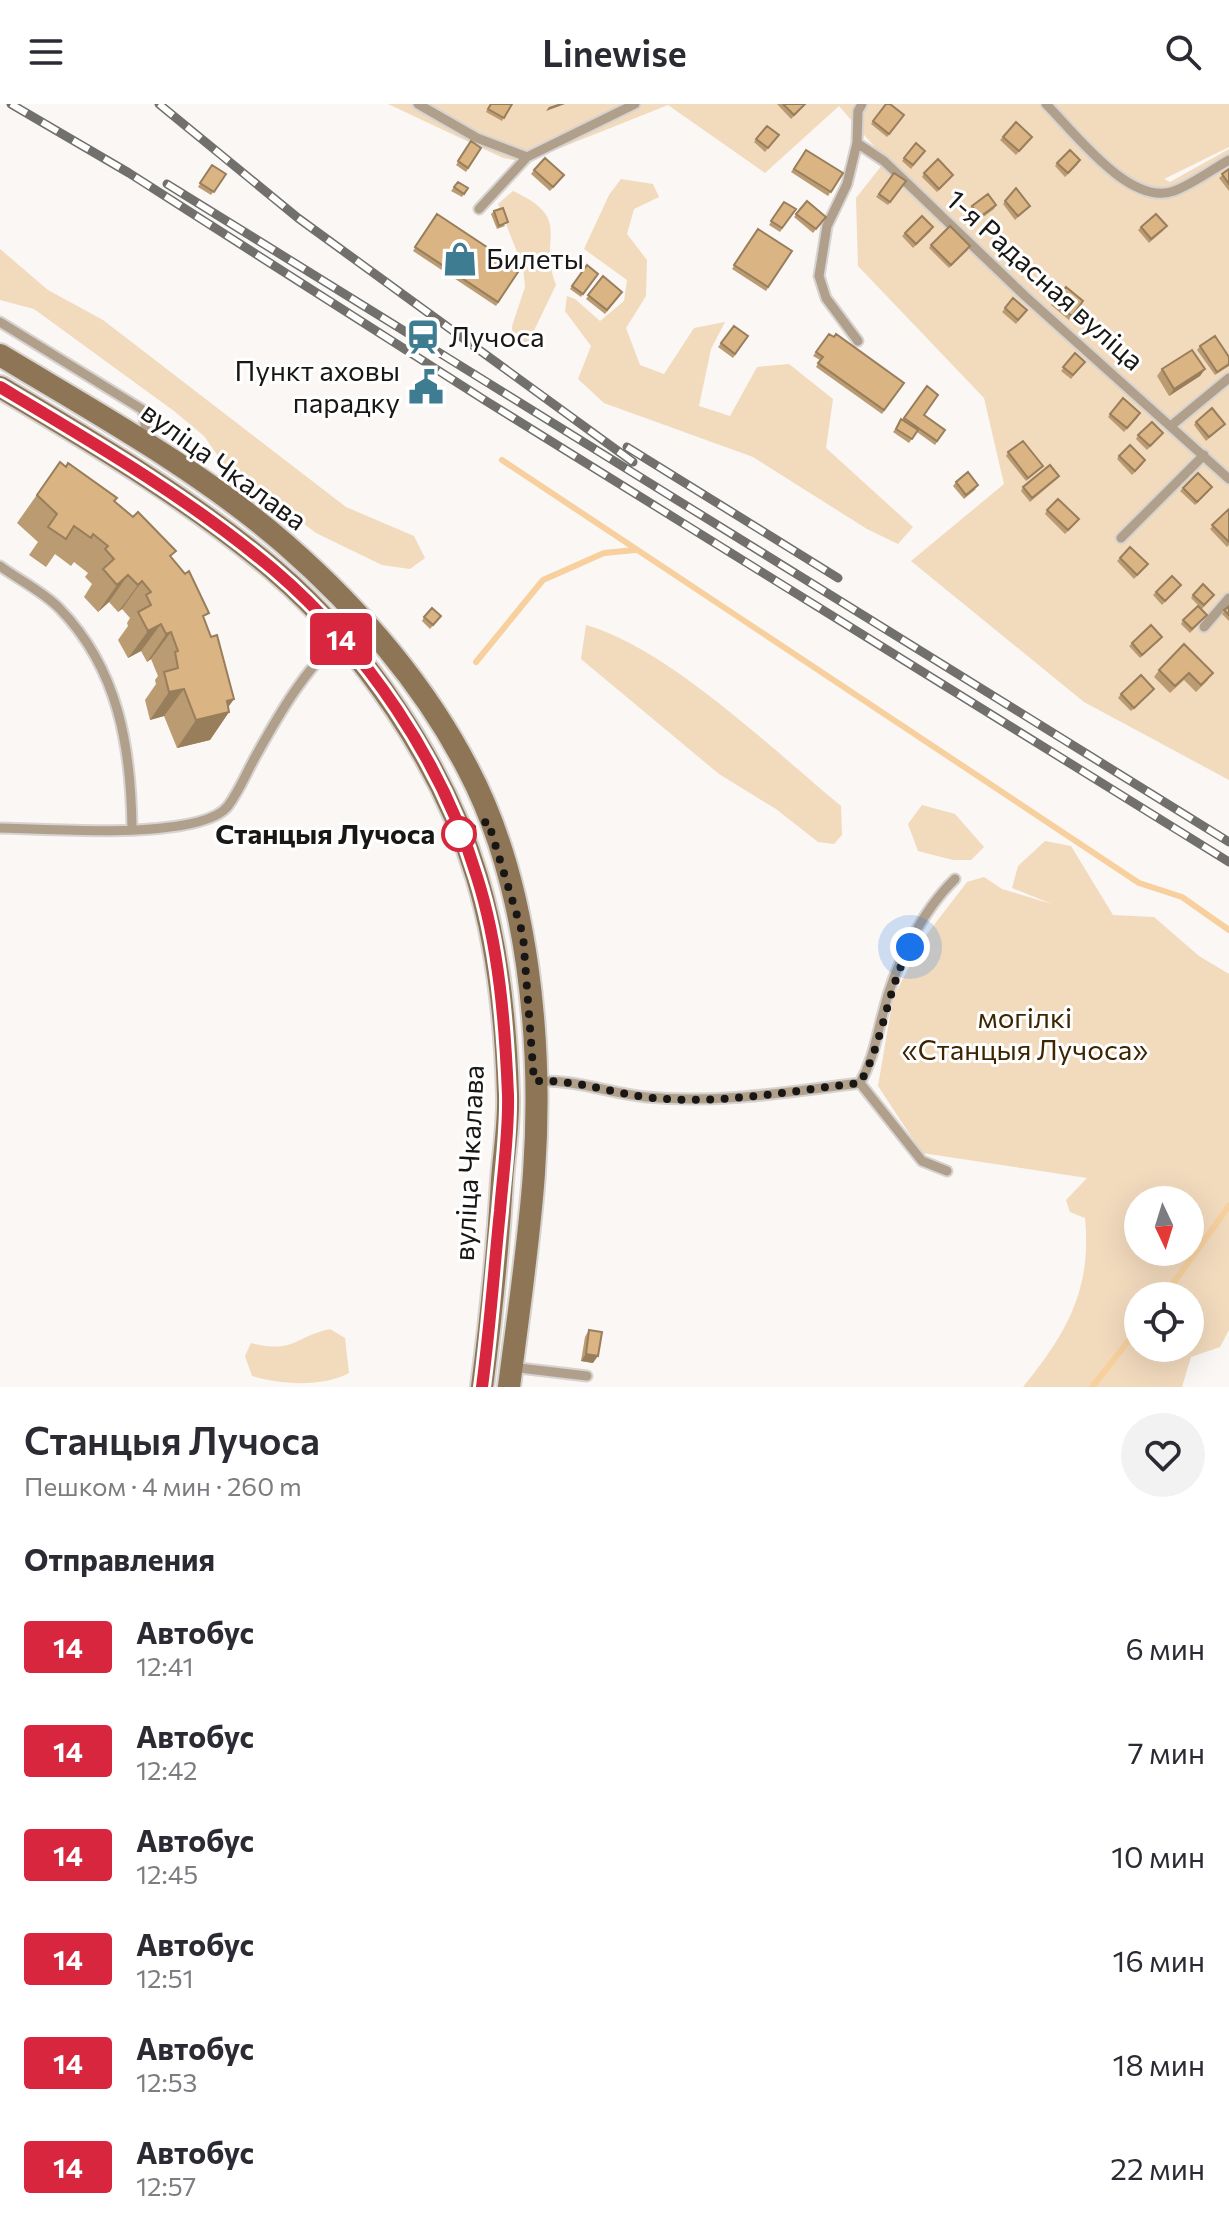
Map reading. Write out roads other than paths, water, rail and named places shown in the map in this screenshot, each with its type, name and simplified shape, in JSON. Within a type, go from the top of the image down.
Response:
[{"type":"main road","name":"вуліца Чкалава","points":[[0,355],[224,496],[285,544],[363,619],[436,714],[470,771],[500,853],[523,935],[534,1081],[534,1172],[510,1377]]},
{"type":"main road","name":"вуліца Чкалава","points":[[0,387],[217,524],[277,573],[340,637],[389,698],[442,793],[477,877],[495,957],[508,1097],[482,1387]]},
{"type":"lane","points":[[418,104],[477,138],[527,157]]},
{"type":"lane","points":[[479,209],[527,157],[635,104]]},
{"type":"lane","points":[[858,341],[826,298],[819,276],[827,226],[847,184],[857,143],[858,111],[862,104]]},
{"type":"lane","points":[[1046,104],[1124,183],[1153,194],[1174,191],[1229,160]]},
{"type":"lane","name":"1-я Радасная вуліца","points":[[857,143],[884,161],[1025,296],[1229,479]]},
{"type":"lane","points":[[0,322],[143,410],[148,447]]},
{"type":"lane","points":[[1172,425],[1229,378]]},
{"type":"lane","points":[[1121,538],[1204,455]]},
{"type":"lane","points":[[0,566],[59,607],[98,656],[123,722],[131,773],[132,829]]},
{"type":"lane","points":[[1204,627],[1229,598]]},
{"type":"lane","points":[[0,828],[195,826],[227,808],[287,699],[309,667],[340,637]]},
{"type":"lane","points":[[860,1083],[874,1058],[895,973],[939,895],[955,879]]},
{"type":"lane","points":[[534,1081],[583,1082],[645,1097],[728,1099],[860,1083]]},
{"type":"lane","points":[[860,1083],[922,1161],[947,1171]]},
{"type":"lane","points":[[510,1377],[587,1376]]},
{"type":"waterway","points":[[502,460],[1139,883],[1182,897],[1229,930]]},
{"type":"waterway","points":[[476,662],[543,580],[604,553],[635,550]]},
{"type":"waterway","points":[[1174,1282],[1229,1206]]},
{"type":"waterway","points":[[1092,1387],[1124,1347]]},
{"type":"railway","points":[[11,104],[129,173],[486,401],[1229,862]]},
{"type":"railway","points":[[159,104],[298,218],[633,462]]},
{"type":"railway","points":[[167,184],[1229,842]]},
{"type":"railway","points":[[627,447],[838,578]]},
{"type":"place","name":"Билеты","points":[[460,259]]},
{"type":"place","name":"Лучоса","points":[[423,337]]},
{"type":"place","name":"Пункт аховы парадку","points":[[426,387]]},
{"type":"place","name":"Станцыя Лучоса","points":[[459,834]]},
{"type":"park label","name":"могілкі «Станцыя Лучоса»","points":[[1025,1034]]}]
